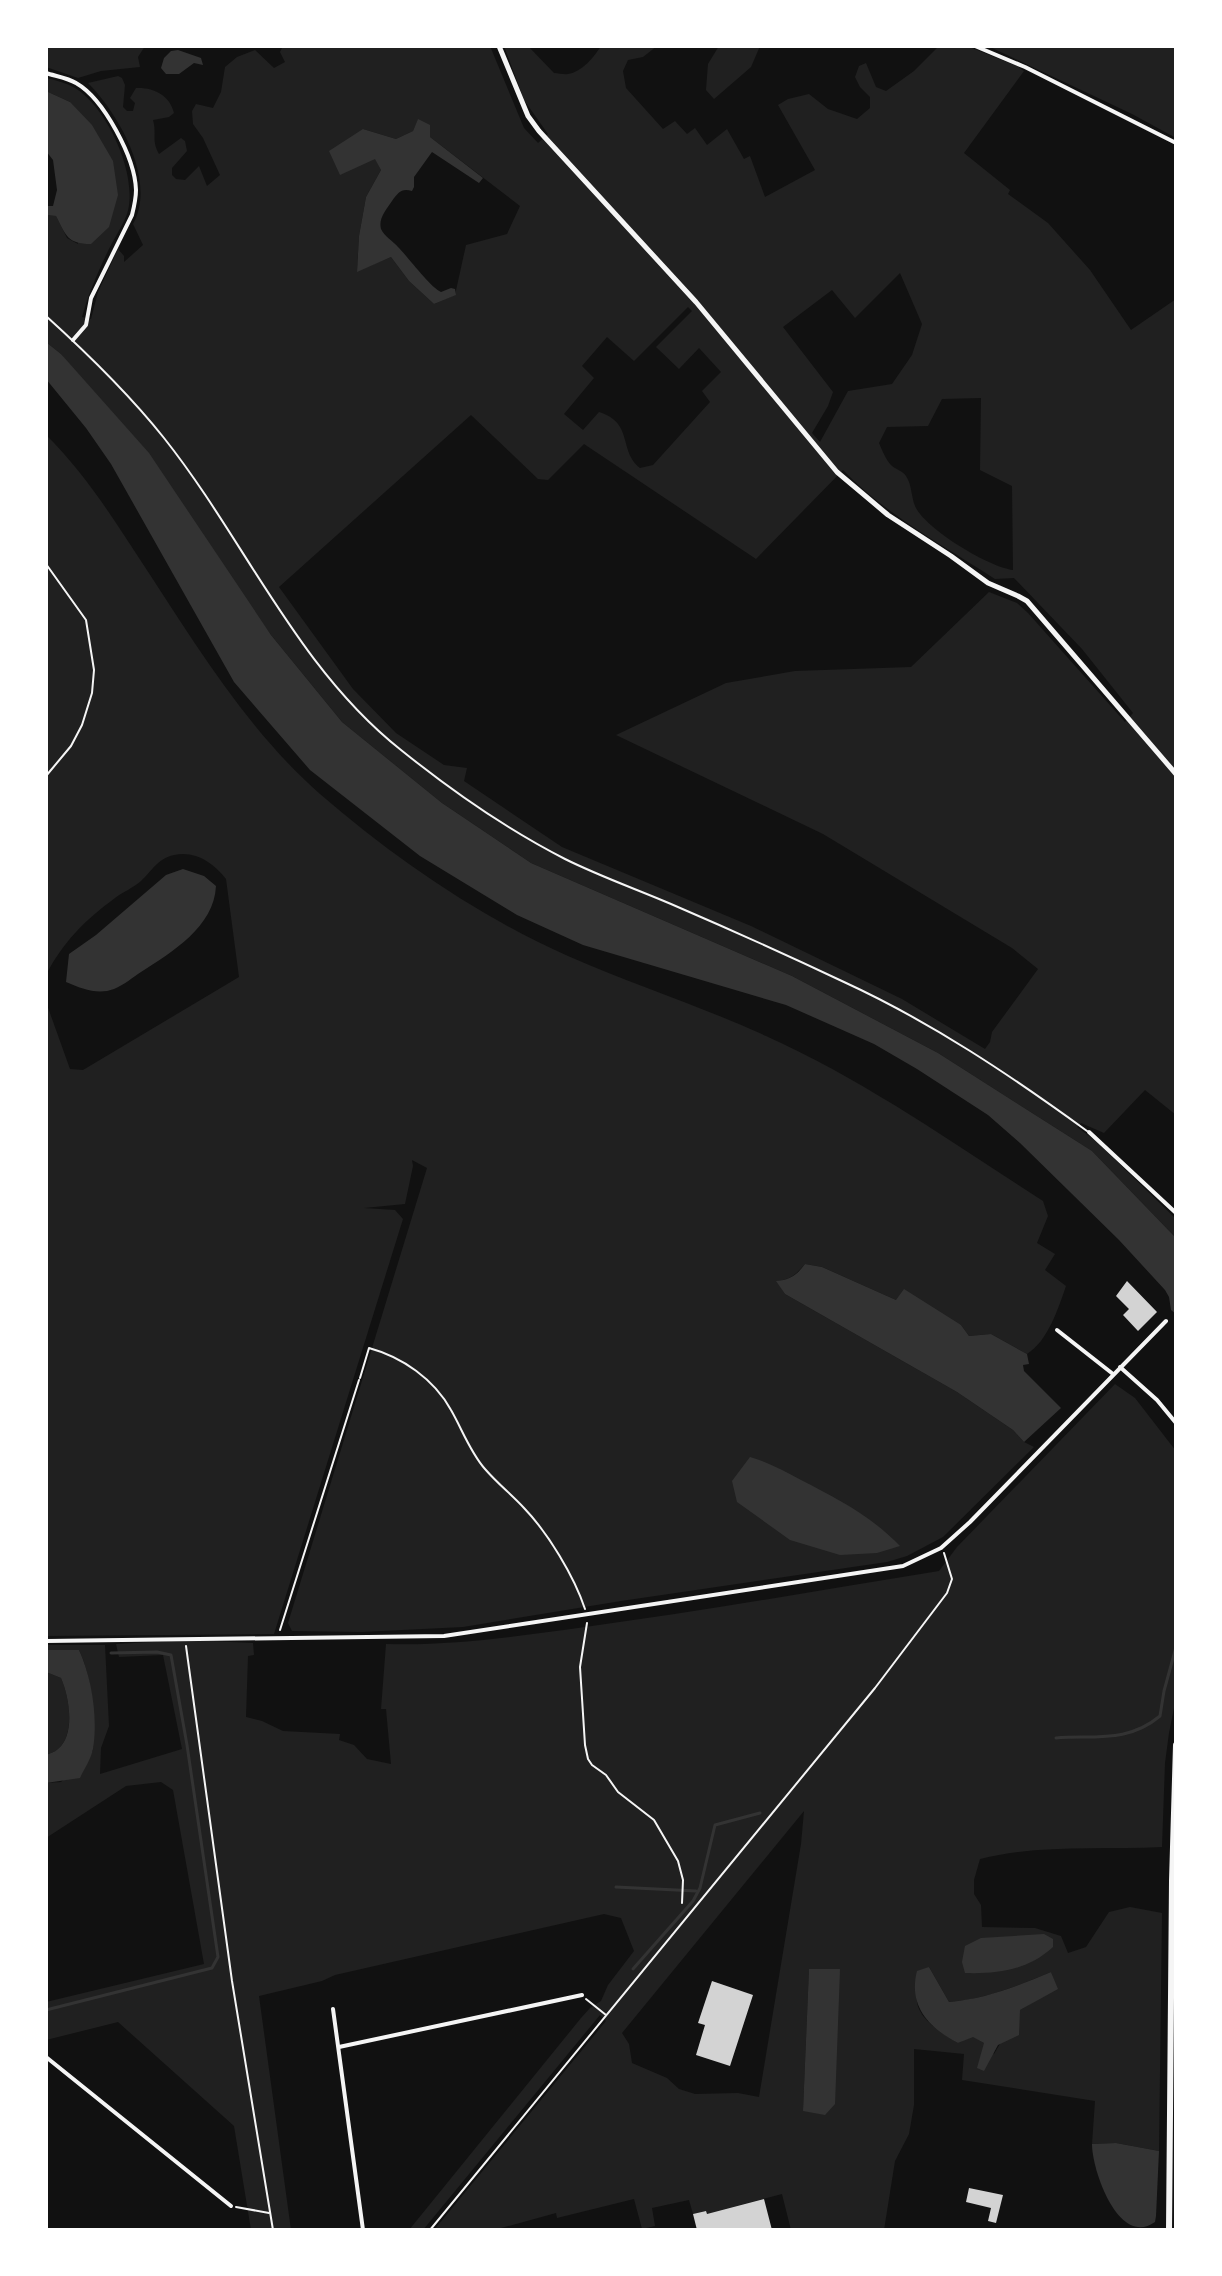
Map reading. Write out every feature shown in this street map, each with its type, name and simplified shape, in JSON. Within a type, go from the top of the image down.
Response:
[{"type":"main road","points":[[1169,2230],[1173,2195],[1173,1789],[1176,1745]]},
{"type":"street","points":[[499,46],[528,116],[539,131],[696,302],[837,472],[888,515],[988,583],[1027,601],[1176,774]]},
{"type":"street","points":[[975,46],[1025,67],[1176,143]]},
{"type":"street","points":[[46,73],[75,82],[94,97],[116,131],[132,168],[136,187],[132,215],[91,298],[86,325],[73,340]]},
{"type":"street","points":[[1089,1132],[1176,1213]]},
{"type":"street","points":[[46,1641],[444,1636],[903,1566],[941,1548],[970,1522],[1166,1321]]},
{"type":"street","points":[[1057,1330],[1113,1374]]},
{"type":"street","points":[[1120,1367],[1157,1400],[1176,1423]]},
{"type":"street","points":[[339,2047],[582,1995]]},
{"type":"street","points":[[333,2009],[363,2230]]},
{"type":"street","points":[[46,2057],[231,2206]]},
{"type":"lane","points":[[46,316],[73,340],[164,439],[302,643],[365,719],[398,748],[463,798],[542,847],[568,861],[726,927],[908,1013],[1030,1089],[1089,1132]]},
{"type":"path","points":[[46,564],[86,620],[94,670],[87,712],[71,746],[46,776]]},
{"type":"path","points":[[277,1638],[369,1348],[386,1353],[405,1363],[434,1386],[452,1411],[482,1466],[525,1508],[579,1593],[587,1615],[586,1643],[580,1667],[588,1759],[606,1775],[618,1792],[654,1820],[678,1861],[683,1886],[682,1903]]},
{"type":"path","points":[[430,2230],[875,1688],[947,1593],[952,1579],[945,1554]]},
{"type":"path","points":[[185,1639],[232,1981],[273,2230]]},
{"type":"path","points":[[582,1995],[606,2015]]},
{"type":"path","points":[[231,2206],[270,2213]]},
{"type":"shaded area","points":[[46,46],[145,46],[138,57],[140,67],[101,71],[78,78],[46,67]]},
{"type":"shaded area","points":[[283,46],[490,46],[524,128],[538,143],[548,134],[524,100],[504,46],[528,46],[554,73],[565,74],[583,67],[601,46],[657,46],[643,57],[628,60],[623,71],[626,88],[663,129],[675,121],[687,134],[695,128],[707,145],[727,129],[744,159],[750,156],[765,197],[815,170],[778,105],[788,99],[809,94],[828,109],[857,119],[870,108],[870,97],[855,77],[859,66],[866,63],[876,87],[886,91],[914,71],[939,46],[967,46],[1024,71],[964,153],[1010,190],[1008,194],[1048,223],[1090,270],[1131,330],[1176,299],[1176,1115],[1145,1090],[1104,1133],[1081,1123],[1077,1127],[1097,1142],[1176,1219],[1176,1238],[1092,1151],[938,1053],[792,976],[531,863],[442,803],[342,722],[271,635],[61,354],[46,342],[46,215],[56,216],[67,238],[78,244],[70,102],[46,91],[46,78],[75,88],[99,111],[118,145],[129,182],[127,214],[100,269],[82,317],[91,319],[98,292],[118,249],[124,256],[124,262],[143,245],[133,224],[139,207],[140,188],[131,149],[111,112],[88,83],[118,76],[122,78],[125,85],[123,107],[127,111],[133,111],[135,103],[130,98],[136,88],[149,89],[165,97],[174,113],[153,120],[159,154],[181,138],[187,151],[172,168],[172,175],[185,180],[199,166],[207,186],[220,175],[193,124],[192,111],[196,104],[213,108],[221,92],[225,67],[237,57],[255,50],[274,68],[285,62],[280,52]],"holes":[[[418,120],[430,137],[520,206],[507,234],[466,245],[455,295],[434,304],[409,281],[391,257],[357,271],[366,197],[381,170],[363,129],[396,139],[413,131]],[[900,273],[922,324],[912,355],[892,384],[848,391],[820,442],[812,433],[833,392],[783,327],[832,290],[855,318]],[[688,307],[692,311],[656,347],[679,369],[699,348],[721,372],[702,391],[710,402],[653,465],[640,468],[629,453],[622,430],[610,417],[599,412],[583,430],[564,414],[594,378],[582,366],[607,337],[634,361]],[[981,398],[980,470],[1012,486],[1013,570],[974,554],[931,525],[915,506],[906,476],[886,458],[879,443],[887,427],[928,426],[942,399]],[[471,415],[538,479],[548,480],[584,444],[756,559],[843,470],[896,515],[995,579],[1014,578],[1082,649],[1133,713],[1125,722],[1028,613],[1017,603],[989,592],[911,667],[795,671],[726,683],[616,735],[823,834],[1012,948],[1038,969],[992,1032],[985,1049],[902,999],[751,926],[562,847],[464,781],[467,768],[444,765],[396,733],[353,689],[279,587]]]},
{"type":"shaded area","points":[[719,46],[760,46],[751,67],[714,99],[706,90],[708,64]]},
{"type":"shaded area","points":[[988,46],[1176,46],[1176,138],[1132,114]]},
{"type":"shaded area","points":[[178,50],[201,58],[203,65],[194,63],[179,74],[166,74],[161,68],[164,58],[171,51]]},
{"type":"shaded area","points":[[46,91],[70,102],[92,125],[113,161],[118,195],[109,227],[91,244],[72,240],[56,216],[46,215],[46,206],[53,206],[57,190],[53,160],[46,151]]},
{"type":"shaded area","points":[[418,119],[430,125],[430,137],[483,178],[479,183],[432,152],[414,177],[412,191],[405,190],[398,194],[382,217],[382,232],[431,284],[441,292],[455,289],[456,295],[434,304],[409,281],[391,257],[357,272],[366,197],[381,170],[375,159],[340,175],[329,151],[363,129],[396,139],[413,131]]},
{"type":"shaded area","points":[[46,342],[61,354],[149,453],[271,635],[342,722],[442,803],[531,863],[792,976],[938,1053],[1092,1151],[1176,1238],[1176,1314],[1171,1310],[1165,1290],[1020,1143],[988,1115],[917,1069],[874,1044],[786,1005],[583,945],[517,915],[420,856],[310,770],[234,682],[111,464],[46,379]]},
{"type":"shaded area","points":[[46,435],[96,494],[244,712],[293,768],[377,841],[469,904],[535,940],[593,967],[741,1025],[838,1072],[908,1113],[1043,1201],[1048,1216],[1037,1243],[1055,1254],[1045,1270],[1066,1286],[1046,1333],[1027,1354],[991,1334],[969,1336],[961,1325],[822,1267],[805,1264],[793,1276],[777,1281],[785,1294],[957,1392],[1034,1447],[943,1537],[907,1556],[887,1562],[463,1627],[362,1632],[292,1631],[288,1623],[427,1168],[412,1160],[405,1204],[364,1208],[395,1210],[403,1219],[274,1634],[46,1636],[46,1002],[70,1069],[83,1070],[239,977],[226,879],[203,859],[189,854],[163,859],[138,883],[94,915],[67,942],[46,975]]},
{"type":"shaded area","points":[[183,869],[204,876],[216,886],[208,914],[189,937],[166,956],[114,989],[96,991],[66,982],[69,954],[166,875]]},
{"type":"shaded area","points":[[805,1264],[822,1267],[896,1300],[904,1289],[961,1325],[969,1336],[991,1334],[1027,1354],[1029,1364],[1023,1365],[1024,1371],[1061,1408],[1024,1442],[1013,1430],[957,1392],[785,1294],[776,1281],[793,1276]]},
{"type":"shaded area","points":[[1115,1384],[1135,1398],[1176,1451],[1176,1698],[1165,1763],[1162,1847],[1048,1849],[1003,1854],[980,1859],[974,1880],[974,1894],[981,1905],[982,1927],[1035,1928],[1061,1936],[1068,1953],[1086,1947],[1109,1912],[1130,1907],[1162,1913],[1159,2151],[1116,2143],[1092,2144],[1095,2101],[962,2080],[964,2054],[914,2049],[914,2105],[909,2134],[895,2161],[884,2230],[791,2230],[782,2194],[707,2214],[705,2211],[693,2214],[689,2200],[652,2208],[655,2226],[642,2229],[634,2199],[557,2218],[556,2213],[494,2230],[434,2230],[606,2021],[600,2015],[423,2230],[409,2230],[581,2018],[601,2001],[608,1985],[634,1951],[621,1918],[604,1914],[335,1975],[259,1996],[291,2230],[251,2230],[234,2126],[118,2022],[46,2040],[46,2002],[204,1964],[173,1790],[161,1782],[126,1786],[46,1838],[46,1783],[61,1782],[93,1751],[93,1725],[90,1687],[79,1650],[46,1650],[46,1645],[105,1645],[109,1726],[101,1748],[100,1774],[182,1749],[163,1655],[119,1657],[116,1644],[188,1640],[253,1643],[254,1655],[248,1656],[246,1717],[283,1731],[340,1734],[339,1740],[354,1745],[367,1759],[391,1764],[386,1709],[381,1709],[386,1644],[461,1642],[535,1634],[939,1571],[957,1547]],"holes":[[[804,1811],[759,2097],[738,2093],[695,2094],[679,2089],[667,2078],[632,2063],[629,2044],[622,2033]],[[929,1967],[949,2002],[989,1995],[1051,1972],[1057,1988],[1020,2010],[994,2054],[973,2036],[958,2043],[938,2030],[925,2018],[918,2005],[920,1986]],[[840,1969],[803,2111],[809,1970]]]},
{"type":"shaded area","points":[[750,1457],[841,1501],[878,1526],[900,1546],[877,1553],[840,1555],[790,1540],[737,1502],[732,1481]]},
{"type":"shaded area","points":[[46,1650],[79,1650],[90,1685],[95,1724],[92,1753],[80,1778],[46,1783],[46,1755],[64,1742],[69,1715],[61,1678],[46,1672]]},
{"type":"shaded area","points":[[46,1672],[61,1678],[69,1725],[64,1742],[46,1755]]},
{"type":"shaded area","points":[[1044,1934],[1053,1939],[1053,1947],[1023,1966],[989,1973],[965,1973],[962,1962],[965,1946],[981,1938]]},
{"type":"shaded area","points":[[929,1967],[949,2002],[989,1995],[1051,1972],[1058,1989],[1020,2010],[1019,2035],[998,2045],[984,2071],[977,2068],[984,2043],[973,2037],[958,2043],[930,2023],[918,2005],[917,1971]]},
{"type":"shaded area","points":[[809,1969],[840,1969],[835,2104],[825,2115],[803,2111]]},
{"type":"shaded area","points":[[1116,2143],[1159,2151],[1155,2222],[1142,2227],[1130,2225],[1119,2216],[1102,2187],[1092,2144]]},
{"type":"building","points":[[1127,1281],[1157,1312],[1138,1331],[1123,1315],[1129,1309],[1116,1296]]},
{"type":"building","points":[[712,1981],[753,1995],[730,2066],[696,2055],[705,2025],[698,2023]]},
{"type":"building","points":[[969,2188],[1003,2195],[996,2223],[988,2221],[991,2208],[966,2202]]},
{"type":"building","points":[[764,2199],[772,2230],[697,2230],[693,2214],[706,2211],[707,2214]]},
{"type":"waterway","points":[[1056,1738],[1123,1734],[1148,1725],[1160,1716],[1176,1647]]},
{"type":"waterway","points":[[46,2010],[212,1968],[218,1957],[171,1655],[157,1652],[111,1653]]},
{"type":"waterway","points":[[633,1969],[693,1901],[700,1888],[715,1825],[760,1813]]},
{"type":"waterway","points":[[616,1887],[696,1891]]}]
